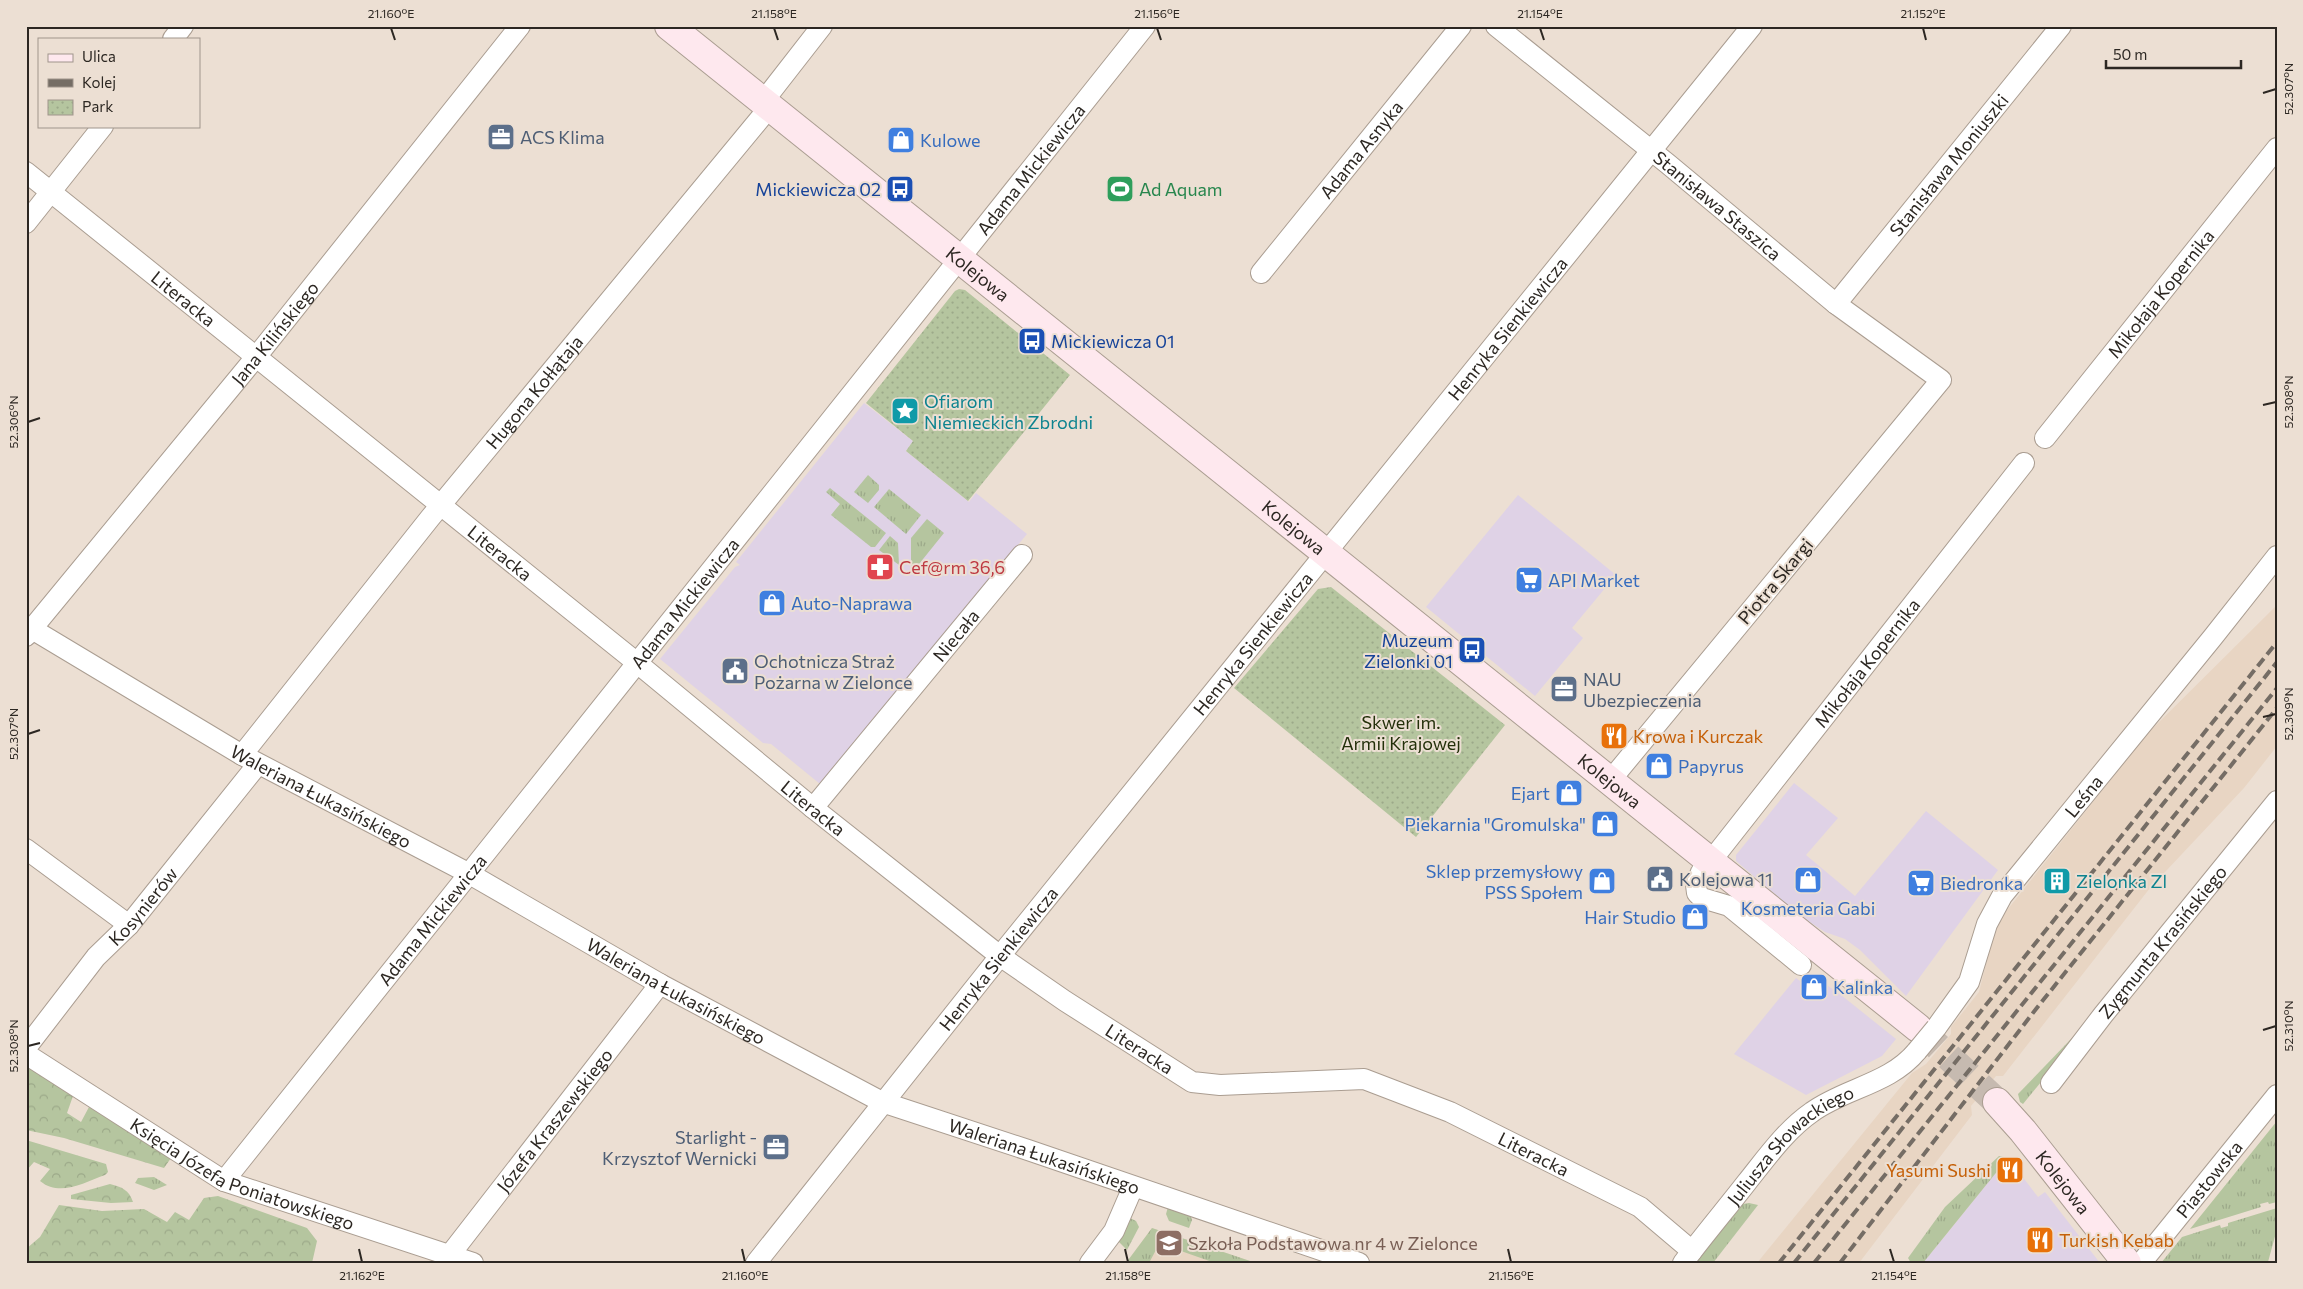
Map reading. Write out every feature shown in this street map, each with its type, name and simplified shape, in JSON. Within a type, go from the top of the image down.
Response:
[{"type":"street","points":[[174,38],[183,26]]},
{"type":"street","name":"Jana Kilińskiego","points":[[29,633],[256,358],[520,26]]},
{"type":"street","name":"Kolejowa","points":[[670,26],[1609,782],[1706,867],[1924,1036]]},
{"type":"street","name":"Hugona Kołłątaja","points":[[250,760],[441,505],[762,115],[769,94],[822,26]]},
{"type":"street","name":"Adama Mickiewicza","points":[[224,1181],[1145,26]]},
{"type":"street","name":"Adama Asnyka","points":[[1261,273],[1461,26]]},
{"type":"street","name":"Stanisława Staszica","points":[[1496,26],[1836,304],[1941,380]]},
{"type":"street","name":"Henryka Sienkiewicza","points":[[756,1263],[882,1102],[1752,26]]},
{"type":"street","name":"Stanisława Moniuszki","points":[[1836,304],[2061,26]]},
{"type":"street","points":[[26,223],[101,128]]},
{"type":"street","name":"Mikołaja Kopernika","points":[[2044,438],[2277,148]]},
{"type":"street","name":"Literacka","points":[[26,172],[636,662],[813,808],[1000,956],[1065,1001],[1192,1082],[1220,1085],[1364,1079],[1450,1112],[1640,1208],[1687,1257]]},
{"type":"street","name":"Piotra Skargi","points":[[1609,782],[1941,380]]},
{"type":"street","name":"Mikołaja Kopernika","points":[[1706,867],[2024,463]]},
{"type":"street","name":"Niecała","points":[[813,808],[1022,555]]},
{"type":"street","name":"Leśna","points":[[1924,1036],[1969,982],[1987,924],[2002,896],[2225,624],[2277,556]]},
{"type":"street","name":"Waleriana Łukasińskiego","points":[[29,633],[250,760],[468,873],[660,984],[882,1102],[1359,1263]]},
{"type":"street","name":"Kosynierów","points":[[26,1048],[96,956],[129,926],[250,760]]},
{"type":"street","name":"Zygmunta Krasińskiego","points":[[2051,1083],[2103,1015],[2277,801]]},
{"type":"street","points":[[26,849],[129,926]]},
{"type":"street","points":[[1706,867],[1696,885],[1697,893],[1702,898],[1729,906],[1801,965]]},
{"type":"street","name":"Józefa Kraszewskiego","points":[[449,1256],[660,984]]},
{"type":"street","name":"Juliusza Słowackiego","points":[[1687,1257],[1780,1141],[1805,1118],[1837,1097],[1899,1069],[1924,1036]]},
{"type":"street","name":"Księcia Józefa Poniatowskiego","points":[[26,1054],[224,1181],[472,1263]]},
{"type":"street","name":"Piastowska","points":[[2141,1263],[2277,1095]]},
{"type":"street","name":"Kolejowa","points":[[1997,1102],[2023,1131],[2127,1263]]},
{"type":"street","points":[[1090,1263],[1114,1231],[1133,1187]]},
{"type":"shaded area","points":[[864,403],[913,441],[906,451],[969,502],[976,493],[1027,534],[820,784],[771,744],[763,743],[660,659],[735,567],[740,565],[736,562]]},
{"type":"shaded area","points":[[1518,495],[1616,575],[1572,628],[1583,638],[1535,696],[1426,607]]},
{"type":"shaded area","points":[[2277,605],[2277,746],[2244,788],[2150,888],[2003,1076],[1996,1076],[1971,1106],[1972,1115],[1859,1263],[1757,1263],[1912,1073],[1926,1064],[1951,1034],[1951,1027],[1979,992],[1996,924],[2147,734]]},
{"type":"shaded area","points":[[1794,783],[1838,818],[1806,855],[1855,896],[1926,811],[1998,870],[1906,996],[1860,950],[1845,939],[1825,932],[1802,917],[1736,861],[1736,855]]},
{"type":"shaded area","points":[[1811,974],[1841,995],[1896,1039],[1882,1056],[1806,1095],[1734,1054],[1796,978],[1803,983]]},
{"type":"shaded area","points":[[2008,1158],[2038,1197],[2045,1192],[2100,1263],[1923,1263]]},
{"type":"shaded area","name":"Szkoła Podstawowa nr 4 w Zielonce","points":[[1152,1228],[1256,1263],[1126,1263]]},
{"type":"green space","points":[[959,289],[965,290],[1070,375],[968,501],[906,451],[913,441],[866,403],[955,291]]},
{"type":"green space","points":[[868,475],[879,485],[879,490],[868,503],[854,492]]},
{"type":"green space","points":[[830,488],[886,533],[875,547],[871,547],[831,515],[840,504],[826,492]]},
{"type":"green space","points":[[889,489],[921,515],[906,534],[874,507]]},
{"type":"green space","points":[[927,519],[944,533],[911,574],[911,538]]},
{"type":"green space","points":[[890,536],[898,543],[899,565],[879,550]]},
{"type":"green space","name":"Skwer im. Armii Krajowej","points":[[1331,587],[1505,725],[1416,837],[1234,688],[1318,589]]},
{"type":"green space","points":[[2095,1014],[2023,1104],[2020,1102],[2018,1094]]},
{"type":"green space","points":[[26,1066],[73,1096],[67,1113],[81,1122],[89,1107],[171,1158],[164,1168],[64,1138],[26,1130]]},
{"type":"green space","points":[[2277,1121],[2277,1202],[2260,1204],[2261,1207],[2190,1229]]},
{"type":"green space","points":[[26,1140],[106,1164],[108,1172],[105,1175],[72,1187],[56,1188],[48,1186],[40,1181],[50,1169],[34,1162],[26,1171]]},
{"type":"green space","points":[[1999,1156],[2008,1158],[1923,1263],[1911,1263],[1908,1258],[1945,1207]]},
{"type":"green space","points":[[154,1177],[167,1185],[154,1190],[135,1183],[138,1178]]},
{"type":"green space","points":[[110,1184],[124,1190],[133,1202],[111,1203],[71,1199],[71,1195]]},
{"type":"green space","points":[[218,1196],[307,1228],[317,1241],[312,1263],[26,1263],[26,1249],[40,1237],[59,1205],[102,1211],[144,1209],[167,1222],[175,1212],[189,1220],[204,1198]]},
{"type":"green space","points":[[1743,1204],[1758,1205],[1713,1263],[1694,1263],[1737,1209]]},
{"type":"green space","points":[[1168,1207],[1190,1214],[1192,1220],[1189,1228],[1169,1221],[1166,1214]]},
{"type":"green space","points":[[2277,1208],[2277,1229],[2268,1262],[2161,1263],[2182,1237],[2220,1225],[2221,1228],[2228,1226],[2228,1223]]},
{"type":"green space","points":[[1130,1218],[1136,1221],[1139,1227],[1127,1250],[1117,1240]]},
{"type":"green space","name":"Szkoła Podstawowa nr 4 w Zielonce","points":[[1152,1228],[1256,1263],[1215,1263],[1164,1245],[1163,1250],[1157,1248],[1149,1263],[1126,1263]]},
{"type":"tunnel","points":[[1918,1028],[1997,1102]]},
{"type":"railway","points":[[1779,1263],[2277,642]]},
{"type":"railway","points":[[1794,1263],[2277,662]]},
{"type":"railway","points":[[1814,1263],[2277,688]]},
{"type":"railway","points":[[1840,1263],[2036,1009],[2277,708]]},
{"type":"place","name":"ACS Klima","points":[[501,137]]},
{"type":"place","name":"Kulowe","points":[[901,140]]},
{"type":"place","name":"Mickiewicza 02","points":[[900,189]]},
{"type":"place","name":"Ad Aquam","points":[[1120,189]]},
{"type":"place","name":"Mickiewicza 01","points":[[1032,341]]},
{"type":"place","name":"Ofiarom Niemieckich Zbrodni","points":[[905,411]]},
{"type":"place","name":"Cef@rm 36,6","points":[[880,567]]},
{"type":"place","name":"API Market","points":[[1529,580]]},
{"type":"place","name":"Auto-Naprawa","points":[[772,603]]},
{"type":"place","name":"Muzeum Zielonki 01","points":[[1472,650]]},
{"type":"place","name":"Ochotnicza Straż Pożarna w Zielonce","points":[[735,671]]},
{"type":"place","name":"NAU Ubezpieczenia","points":[[1564,689]]},
{"type":"place","name":"Krowa i Kurczak","points":[[1614,736]]},
{"type":"place","name":"Papyrus","points":[[1659,766]]},
{"type":"place","name":"Ejart","points":[[1569,793]]},
{"type":"place","name":"Piekarnia \"Gromulska\"","points":[[1605,824]]},
{"type":"place","name":"Kolejowa 11","points":[[1660,879]]},
{"type":"place","name":"Kosmeteria Gabi","points":[[1808,880]]},
{"type":"place","name":"Sklep przemysłowy PSS Społem","points":[[1602,881]]},
{"type":"place","name":"Zielonka Zl","points":[[2057,881]]},
{"type":"place","name":"Biedronka","points":[[1921,883]]},
{"type":"place","name":"Hair Studio","points":[[1695,917]]},
{"type":"place","name":"Kalinka","points":[[1814,987]]},
{"type":"place","name":"Starlight - Krzysztof Wernicki","points":[[776,1147]]},
{"type":"place","name":"Yasumi Sushi","points":[[2010,1170]]},
{"type":"place","name":"Turkish Kebab","points":[[2040,1240]]},
{"type":"place","name":"Szkoła Podstawowa nr 4 w Zielonce","points":[[1169,1243]]}]
